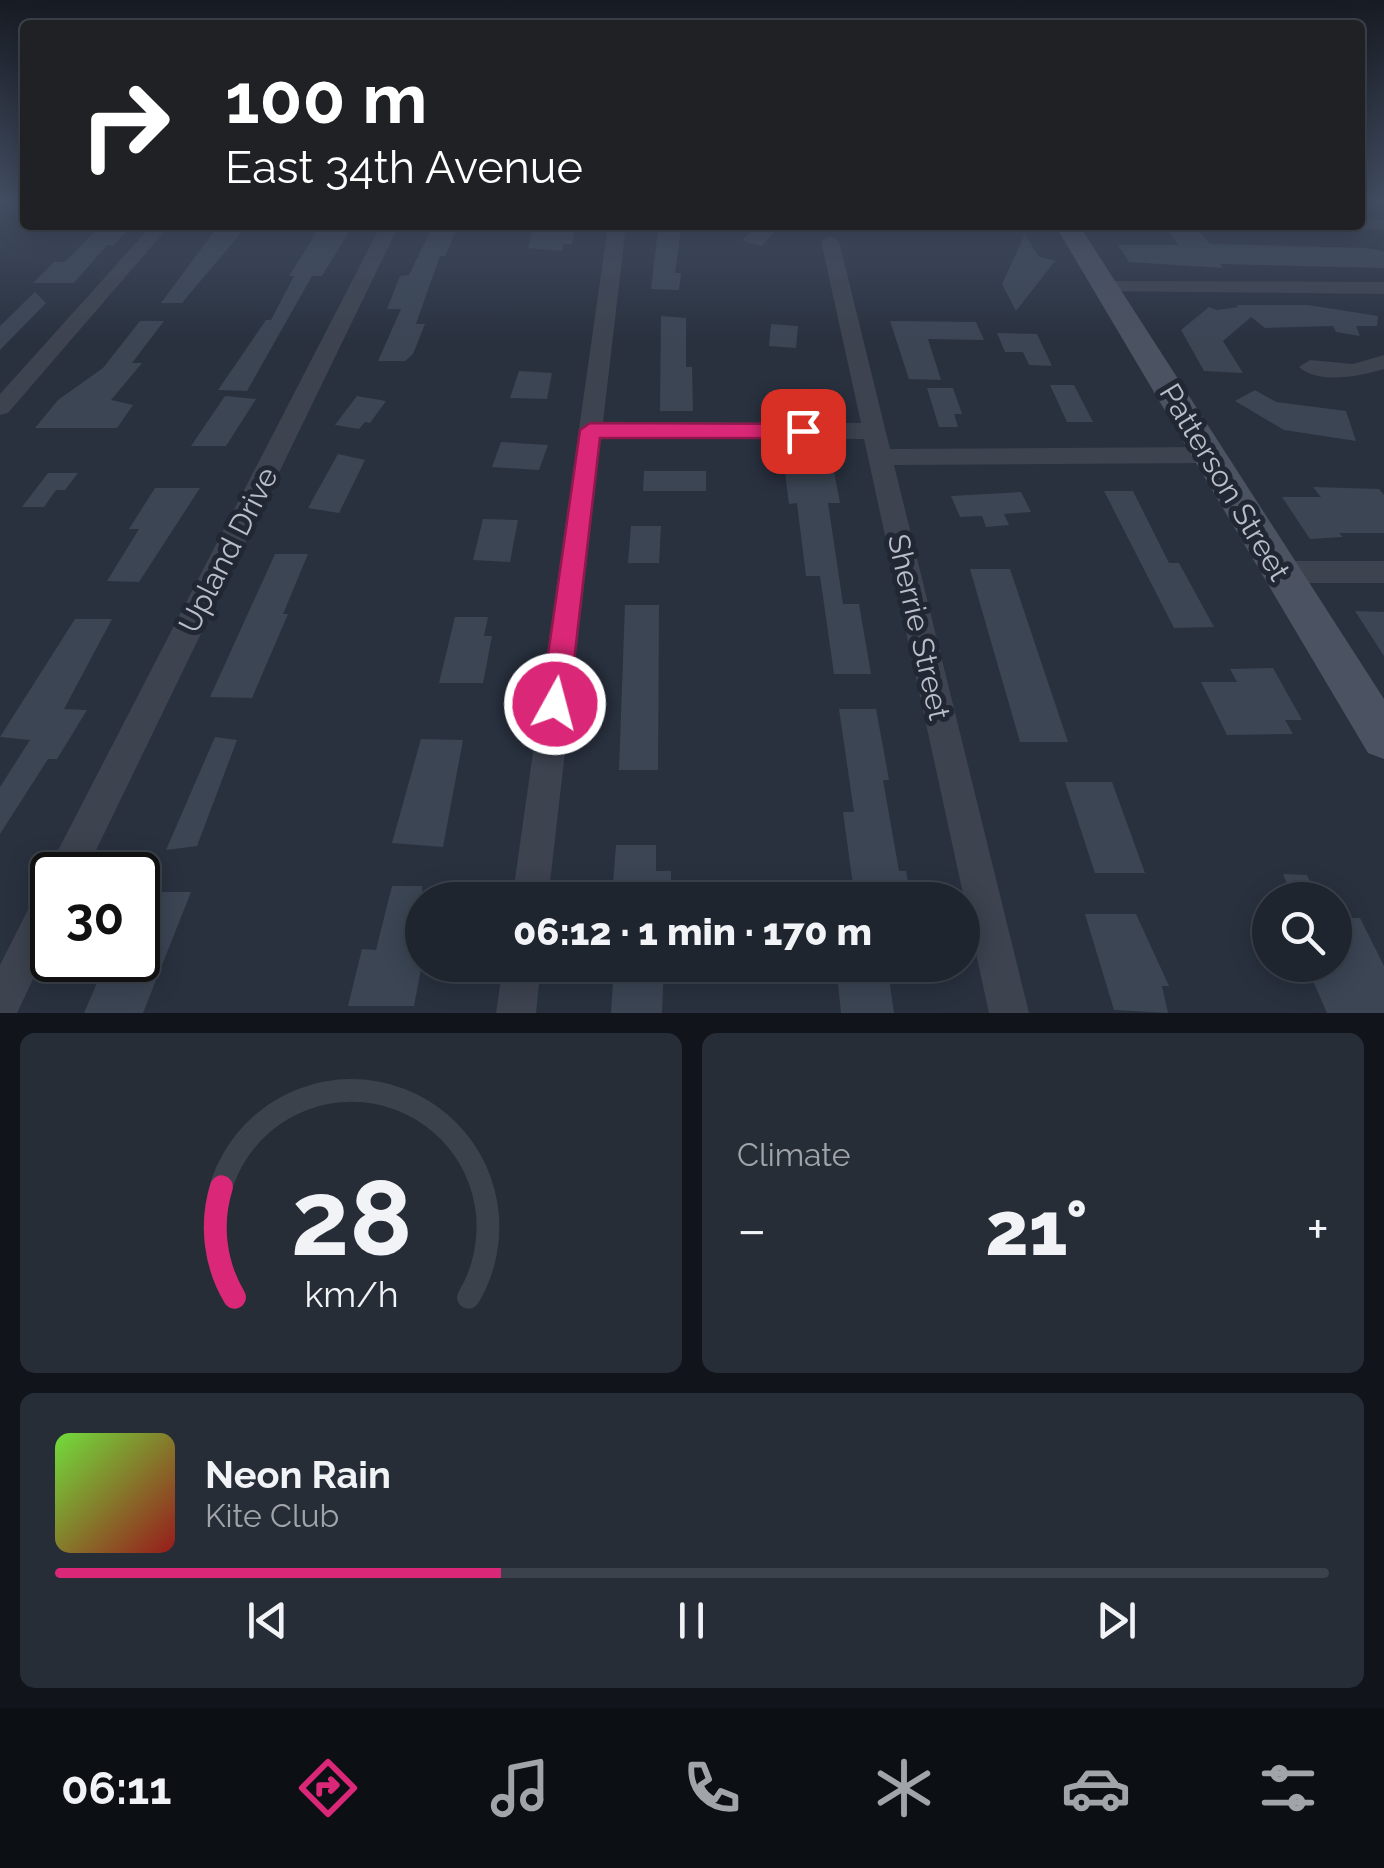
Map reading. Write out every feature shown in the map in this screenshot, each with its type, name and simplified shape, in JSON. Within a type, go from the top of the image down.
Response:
[{"type":"street","points":[[0,408],[141,248]]},
{"type":"street","name":"Upland Drive","points":[[77,852],[378,248]]},
{"type":"street","points":[[532,882],[614,248]]},
{"type":"street","name":"Sherrie Street","points":[[832,248],[1009,1013]]},
{"type":"street","name":"Patterson Street","points":[[1082,248],[1384,738]]},
{"type":"street","points":[[1106,287],[1375,287],[1384,308]]},
{"type":"street","points":[[1310,367],[1354,371],[1384,362]]},
{"type":"street","points":[[590,430],[1209,455]]},
{"type":"street","points":[[1279,572],[1384,572]]},
{"type":"street","points":[[0,1006],[30,945]]},
{"type":"street","points":[[516,1013],[520,982]]},
{"type":"building","points":[[78,248],[104,248],[74,283],[33,283],[54,262],[65,262]]},
{"type":"building","points":[[202,248],[228,248],[182,303],[161,303]]},
{"type":"building","points":[[306,248],[339,248],[322,276],[312,276],[247,391],[218,390],[266,320],[271,320],[294,276],[289,276]]},
{"type":"building","points":[[422,248],[448,248],[445,256],[440,256],[416,324],[425,324],[413,354],[405,361],[378,361],[401,309],[387,309],[400,276],[409,275]]},
{"type":"building","points":[[656,248],[678,248],[675,273],[681,273],[679,290],[651,289]]},
{"type":"building","points":[[1018,248],[1033,248],[1038,256],[1055,261],[1016,311],[1002,284]]},
{"type":"building","points":[[1120,248],[1384,251],[1384,268],[1220,264],[1223,268],[1129,262]]},
{"type":"building","points":[[35,292],[46,303],[0,350],[0,326]]},
{"type":"building","points":[[1236,305],[1308,305],[1378,316],[1377,326],[1356,326],[1360,336],[1336,332],[1333,326],[1265,328],[1251,317],[1223,341],[1243,373],[1204,371],[1181,330],[1209,307],[1239,307]]},
{"type":"building","points":[[661,316],[686,318],[686,367],[692,367],[693,411],[660,411]]},
{"type":"building","points":[[140,321],[164,321],[132,363],[142,363],[111,400],[133,405],[117,428],[35,428],[58,400],[103,368]]},
{"type":"building","points":[[890,321],[976,322],[984,340],[928,339],[941,380],[909,379]]},
{"type":"building","points":[[771,324],[798,326],[796,348],[769,346]]},
{"type":"building","points":[[997,333],[1037,334],[1052,366],[1029,365],[1023,352],[1005,352]]},
{"type":"building","points":[[519,371],[552,373],[547,399],[510,398]]},
{"type":"building","points":[[1050,385],[1074,385],[1093,422],[1067,422]]},
{"type":"building","points":[[927,388],[953,388],[962,414],[954,414],[958,427],[939,427]]},
{"type":"building","points":[[1255,390],[1276,402],[1346,411],[1356,441],[1284,430],[1235,401]]},
{"type":"building","points":[[225,396],[256,399],[226,446],[191,446]]},
{"type":"building","points":[[357,396],[386,401],[370,423],[365,422],[359,429],[335,425]]},
{"type":"building","points":[[501,442],[548,445],[539,470],[492,467]]},
{"type":"building","points":[[338,454],[365,460],[339,513],[308,508]]},
{"type":"building","points":[[831,456],[840,503],[828,503],[843,604],[859,604],[871,674],[834,674],[820,576],[806,576],[797,503],[789,504],[783,457]]},
{"type":"building","points":[[644,471],[706,471],[706,491],[643,491]]},
{"type":"building","points":[[48,473],[78,473],[65,490],[56,490],[44,507],[22,507]]},
{"type":"building","points":[[1313,487],[1379,489],[1384,495],[1384,533],[1339,533],[1343,537],[1310,539],[1282,497],[1321,497]]},
{"type":"building","points":[[155,488],[200,488],[139,582],[107,581],[139,529],[129,529]]},
{"type":"building","points":[[1104,491],[1133,491],[1169,563],[1179,563],[1214,627],[1174,628]]},
{"type":"building","points":[[1021,492],[1031,512],[1004,514],[1009,525],[986,527],[982,516],[960,517],[951,496]]},
{"type":"building","points":[[483,519],[518,520],[510,562],[473,560]]},
{"type":"building","points":[[631,526],[661,526],[659,563],[628,563]]},
{"type":"building","points":[[275,554],[308,554],[283,614],[288,614],[252,698],[210,697]]},
{"type":"building","points":[[970,569],[1010,569],[1068,742],[1020,742]]},
{"type":"building","points":[[625,605],[659,605],[658,770],[619,770]]},
{"type":"building","points":[[1355,611],[1384,612],[1384,656]]},
{"type":"building","points":[[455,617],[488,617],[484,636],[492,636],[483,683],[439,683]]},
{"type":"building","points":[[75,619],[112,619],[64,709],[87,710],[57,759],[48,759],[0,834],[0,787],[30,740],[0,737]]},
{"type":"building","points":[[1273,668],[1302,720],[1285,720],[1293,734],[1227,735],[1201,682],[1237,682],[1230,669]]},
{"type":"building","points":[[839,709],[876,709],[889,780],[883,780],[899,871],[906,871],[908,882],[853,882],[843,812],[854,812]]},
{"type":"building","points":[[215,737],[237,740],[197,846],[166,850]]},
{"type":"building","points":[[421,739],[463,740],[443,847],[392,843]]},
{"type":"building","points":[[1065,782],[1112,782],[1145,873],[1095,873]]},
{"type":"building","points":[[616,845],[656,845],[656,871],[671,871],[671,882],[613,882]]},
{"type":"building","points":[[1283,874],[1307,875],[1310,882],[1286,882]]},
{"type":"building","points":[[392,886],[405,886],[405,982],[419,982],[414,1006],[348,1006],[362,949],[376,950]]},
{"type":"building","points":[[160,892],[191,892],[160,970]]},
{"type":"building","points":[[1085,914],[1136,914],[1169,986],[1162,986],[1168,1013],[1114,1010]]},
{"type":"building","points":[[1352,918],[1360,918],[1384,966],[1384,1013],[1327,1013],[1313,982],[1352,982]]},
{"type":"building","points":[[97,982],[155,982],[143,1013],[84,1013]]},
{"type":"building","points":[[613,982],[663,982],[662,1013],[611,1013]]},
{"type":"building","points":[[838,982],[889,982],[894,1013],[841,1013]]},
{"type":"route","points":[[555,704],[590,430],[803,431]]}]
